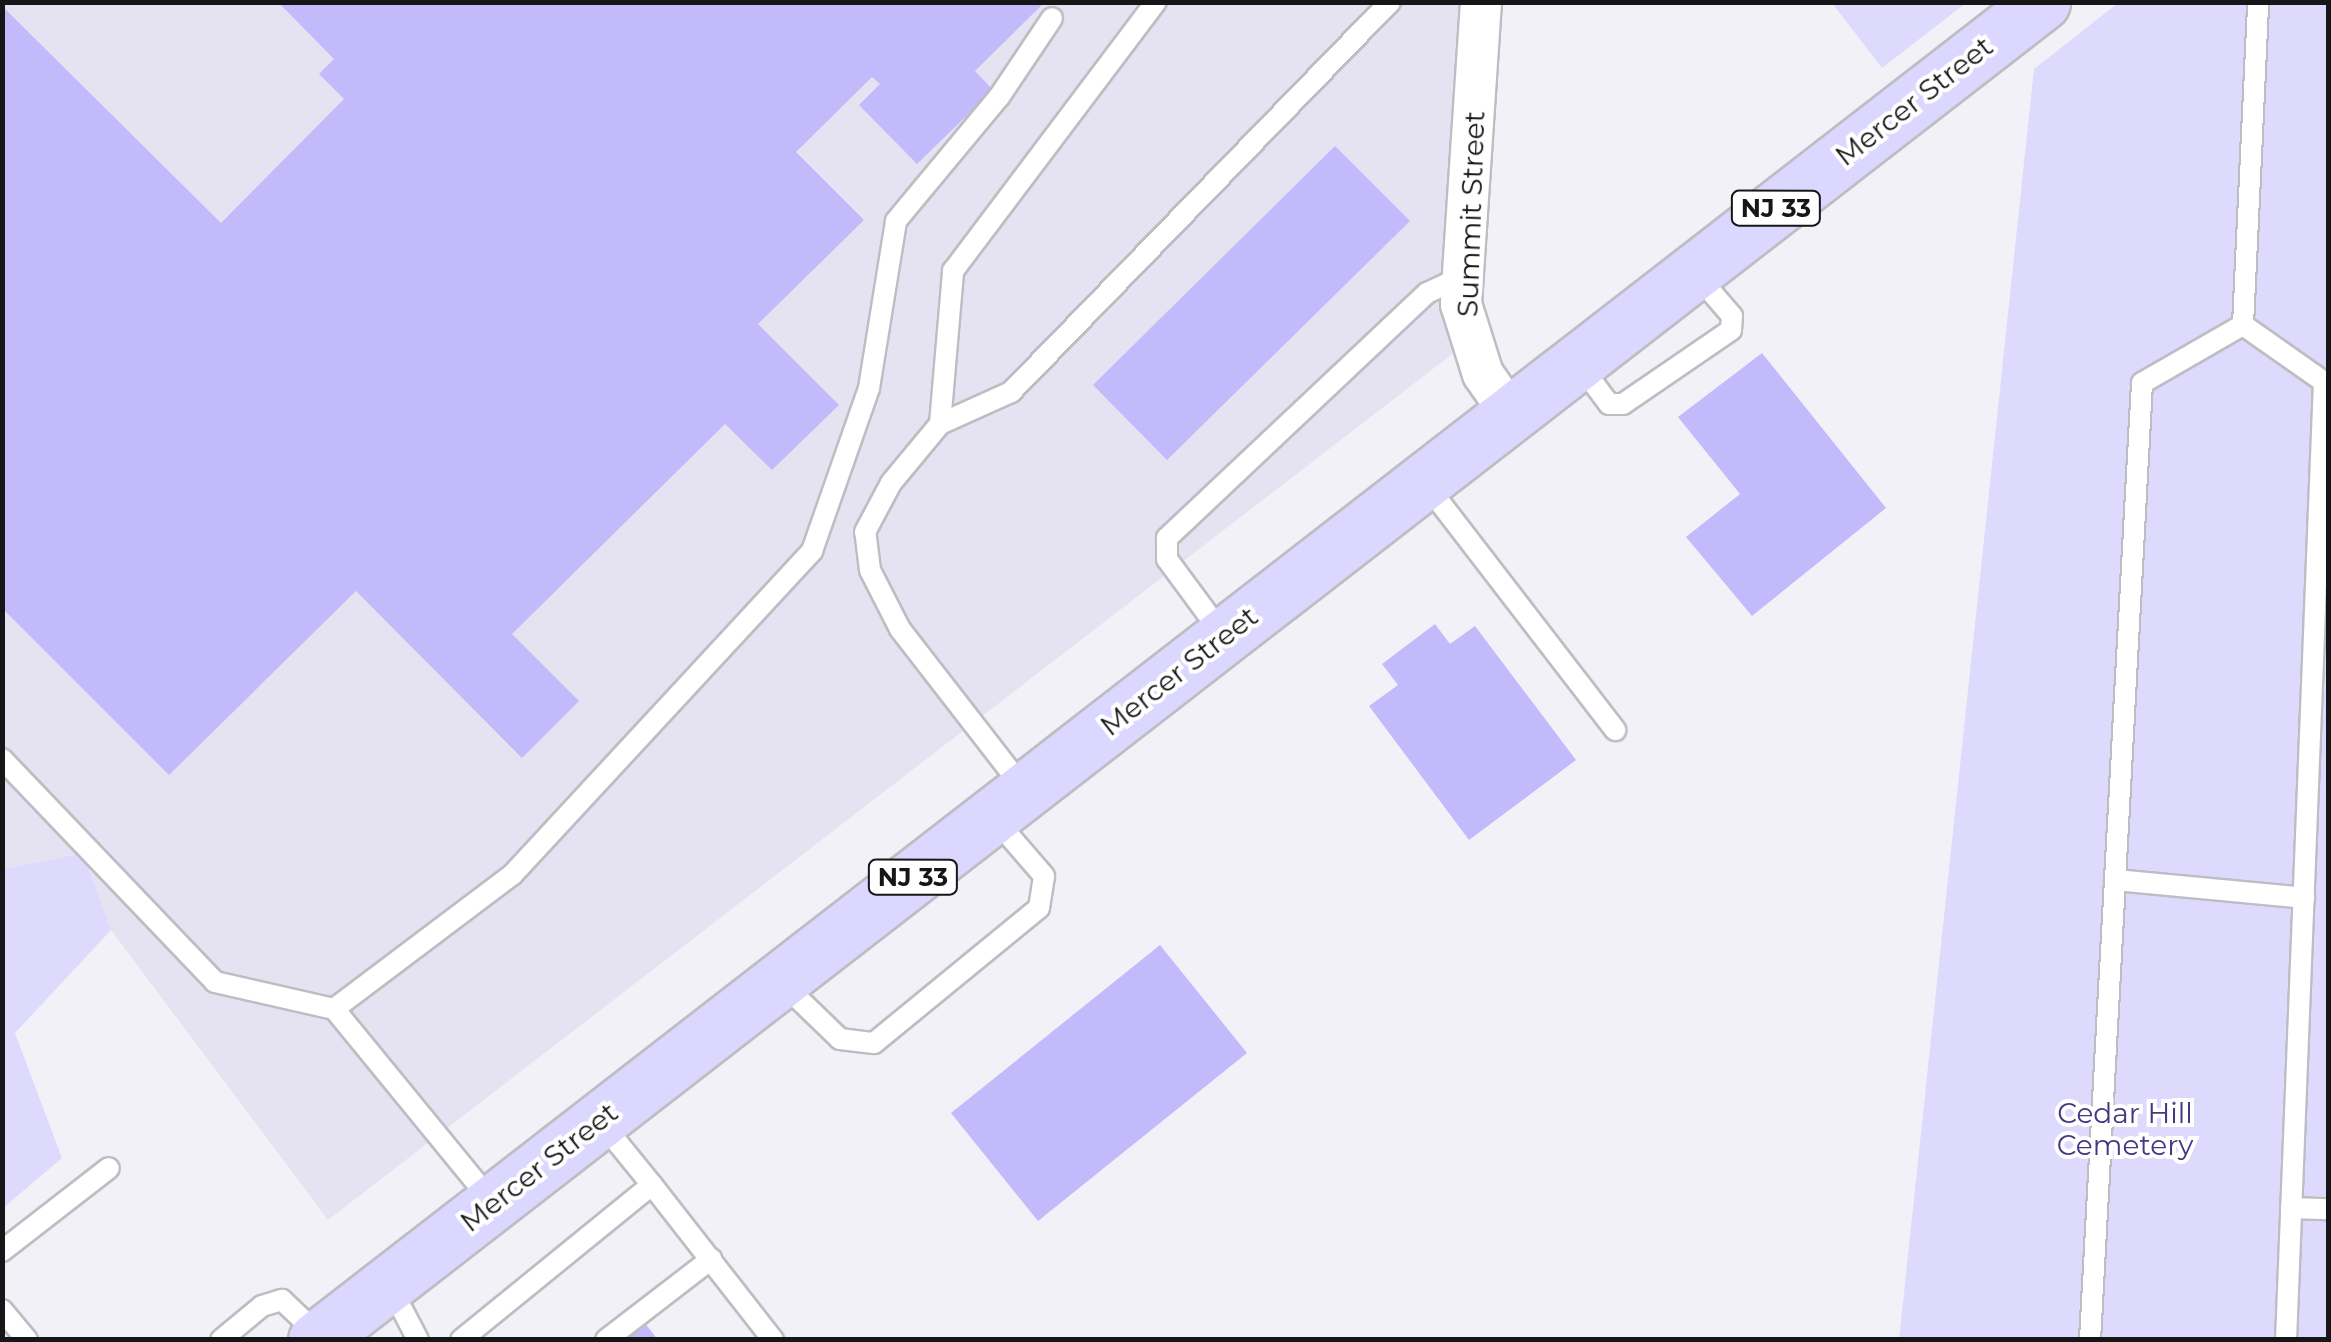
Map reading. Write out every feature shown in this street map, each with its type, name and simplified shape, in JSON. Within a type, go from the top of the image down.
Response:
[{"type":"main road","name":"Mercer Street","points":[[318,1338],[2042,2]]},
{"type":"street","name":"Summit Street","points":[[1481,2],[1463,276],[1468,340],[1511,414]]},
{"type":"lane","points":[[940,424],[953,271],[1156,2]]},
{"type":"lane","points":[[779,980],[840,1040],[874,1043],[1039,908],[1044,876],[1008,803],[900,629],[870,570],[864,532],[892,483],[940,424],[1011,392],[1390,2]]},
{"type":"lane","points":[[2243,324],[2258,2]]},
{"type":"lane","points":[[334,1009],[512,874],[812,551],[869,388],[896,221],[1000,97],[1052,18]]},
{"type":"lane","points":[[1224,636],[1167,558],[1167,538],[1428,292],[1463,276]]},
{"type":"lane","points":[[2090,1340],[2142,383],[2243,324]]},
{"type":"lane","points":[[2243,324],[2324,382],[2286,1340]]},
{"type":"lane","points":[[1423,482],[1615,730]]},
{"type":"lane","points":[[2,759],[215,982],[334,1009],[492,1202]]},
{"type":"lane","points":[[2115,880],[2304,898]]},
{"type":"lane","points":[[599,1120],[773,1340]]},
{"type":"lane","points":[[2,1250],[110,1168]]},
{"type":"lane","points":[[463,1339],[652,1185]]},
{"type":"lane","points":[[2291,1208],[2328,1210]]},
{"type":"lane","points":[[606,1340],[711,1259]]},
{"type":"lane","points":[[388,1284],[418,1340]]},
{"type":"lane","points":[[222,1340],[262,1306],[282,1300],[318,1338]]},
{"type":"lane","points":[[2,1310],[27,1340]]},
{"type":"shaded area","points":[[3,3],[1484,3],[1464,345],[328,1220],[111,930],[83,853],[3,869]]},
{"type":"green space","points":[[1832,3],[1966,3],[1882,68]]},
{"type":"green space","name":"Cedar Hill Cemetery","points":[[2118,3],[2328,3],[2328,1339],[1899,1340],[2034,69]]},
{"type":"green space","points":[[83,853],[111,930],[15,1033],[62,1158],[3,1208],[3,869]]},
{"type":"building","points":[[278,2],[1045,2],[975,71],[993,90],[917,164],[859,105],[880,84],[872,77],[796,152],[864,220],[758,324],[839,405],[772,470],[725,424],[512,634],[579,701],[522,758],[356,591],[169,775],[2,608],[2,6],[221,223],[344,99],[319,74],[334,59]]},
{"type":"building","points":[[1335,146],[1410,221],[1167,460],[1093,385]]},
{"type":"building","points":[[1762,353],[1886,508],[1752,616],[1686,537],[1740,494],[1678,417]]},
{"type":"building","points":[[1435,624],[1450,644],[1475,626],[1576,760],[1469,840],[1369,706],[1398,685],[1382,664]]},
{"type":"building","points":[[1160,945],[1247,1053],[1038,1221],[951,1113]]},
{"type":"building","points":[[641,1318],[658,1340],[612,1340]]}]
